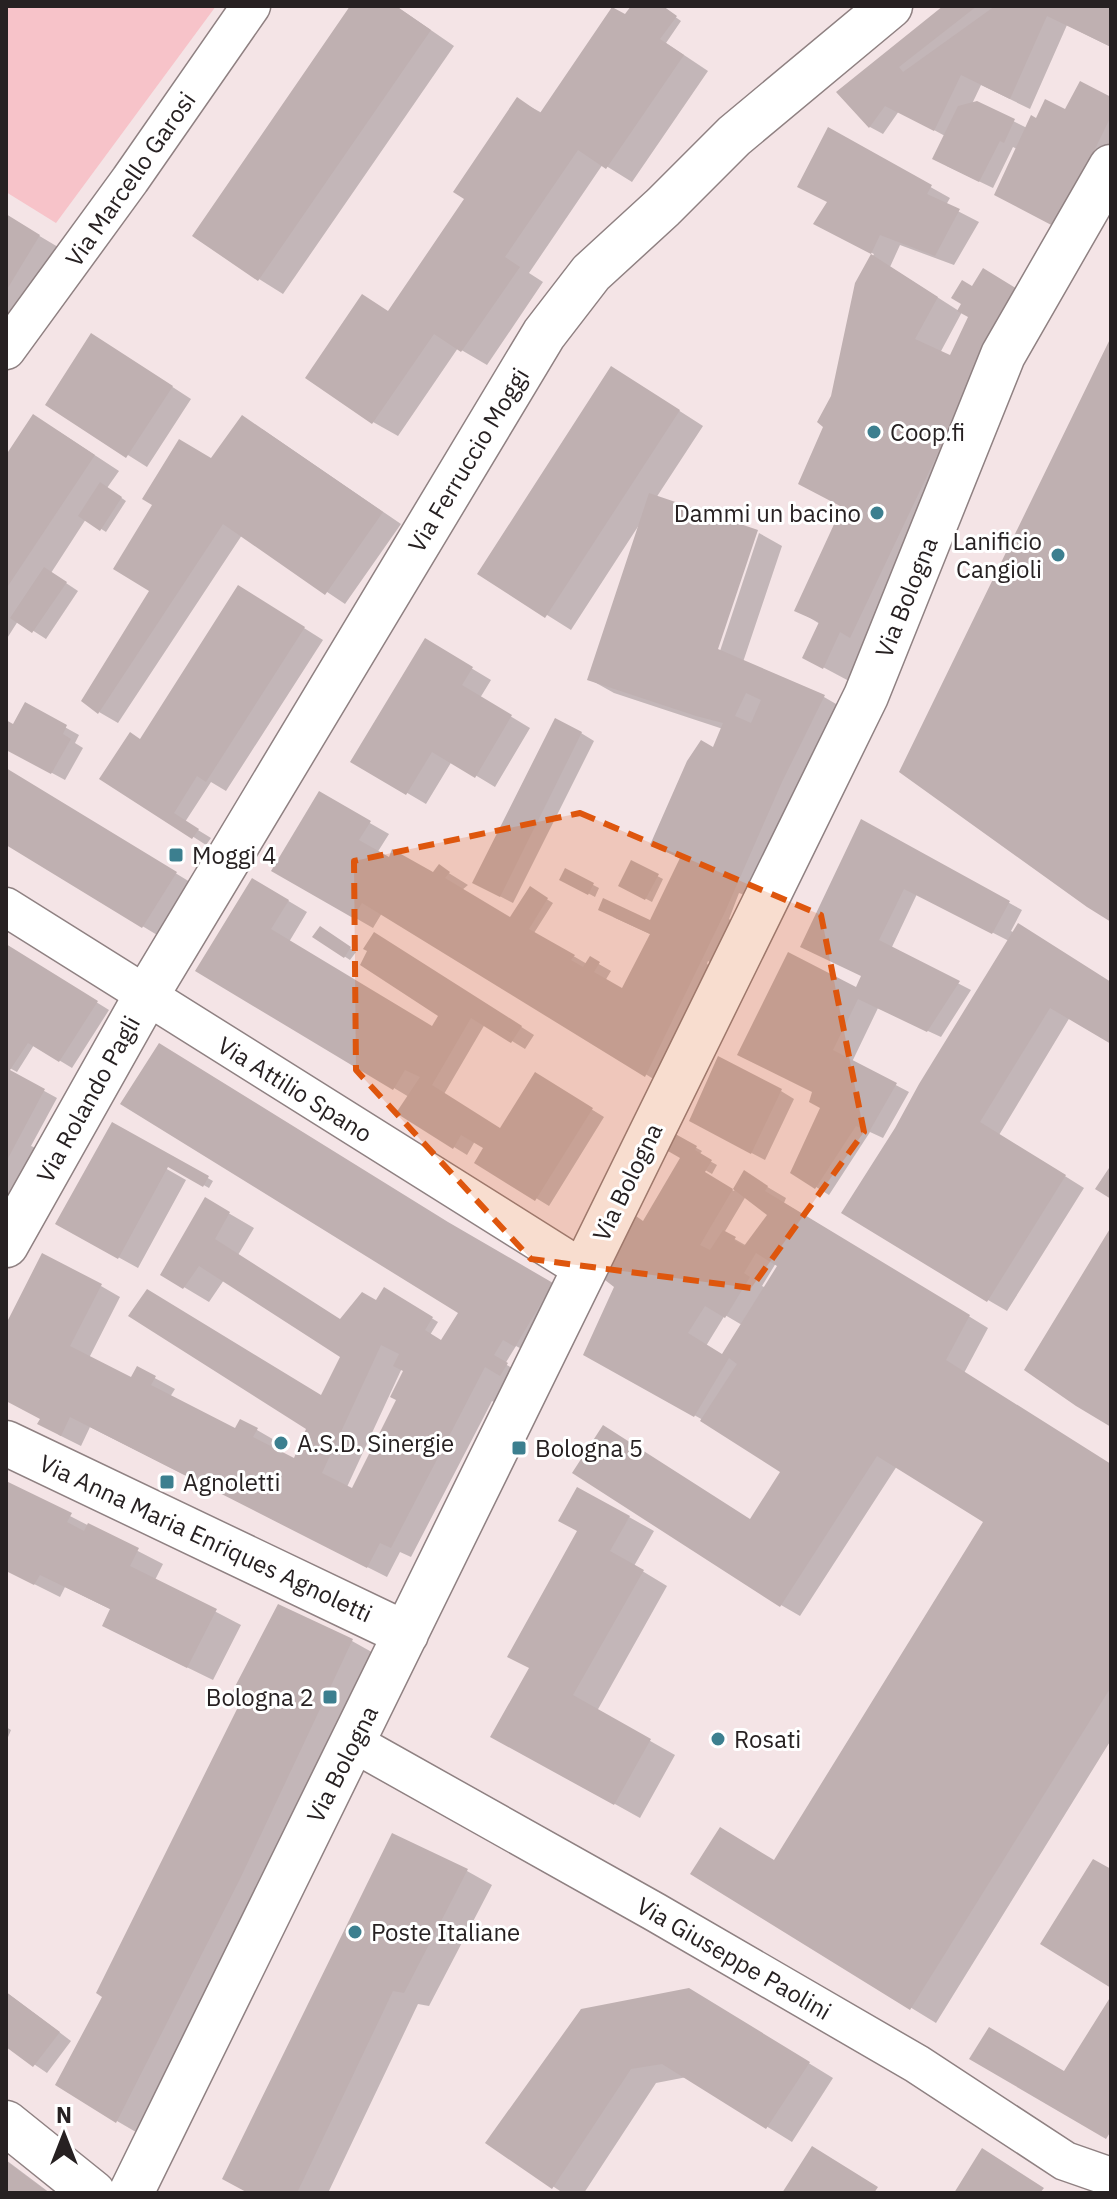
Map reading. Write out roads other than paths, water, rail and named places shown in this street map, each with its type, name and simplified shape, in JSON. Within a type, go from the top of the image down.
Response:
[{"type":"street","name":"Via Marcello Garosi","points":[[6,350],[251,6]]},
{"type":"street","name":"Via Ferruccio Moggi","points":[[146,996],[544,334],[591,273],[734,136],[890,6]]},
{"type":"street","name":"Via Bologna","points":[[131,2193],[866,696],[1003,355],[1111,167]]},
{"type":"street","name":"Via Attilio Spano","points":[[6,907],[584,1270]]},
{"type":"street","name":"Via Rolando Pagli","points":[[6,1245],[146,996]]},
{"type":"street","name":"Via Anna Maria Enriques Agnoletti","points":[[6,1443],[406,1634]]},
{"type":"street","name":"Via Giuseppe Paolini","points":[[354,1743],[917,2064],[1065,2161],[1111,2177]]},
{"type":"street","points":[[6,2123],[93,2193]]},
{"type":"place","name":"Coop.fi","points":[[874,432]]},
{"type":"place","name":"Dammi un bacino","points":[[877,513]]},
{"type":"place","name":"Lanificio Cangioli","points":[[1058,555]]},
{"type":"place","name":"Moggi 4","points":[[176,855]]},
{"type":"place","name":"A.S.D. Sinergie","points":[[281,1443]]},
{"type":"place","name":"Bologna 5","points":[[519,1448]]},
{"type":"place","name":"Agnoletti","points":[[167,1482]]},
{"type":"place","name":"Bologna 2","points":[[330,1697]]},
{"type":"place","name":"Rosati","points":[[718,1739]]},
{"type":"place","name":"Poste Italiane","points":[[355,1932]]}]
